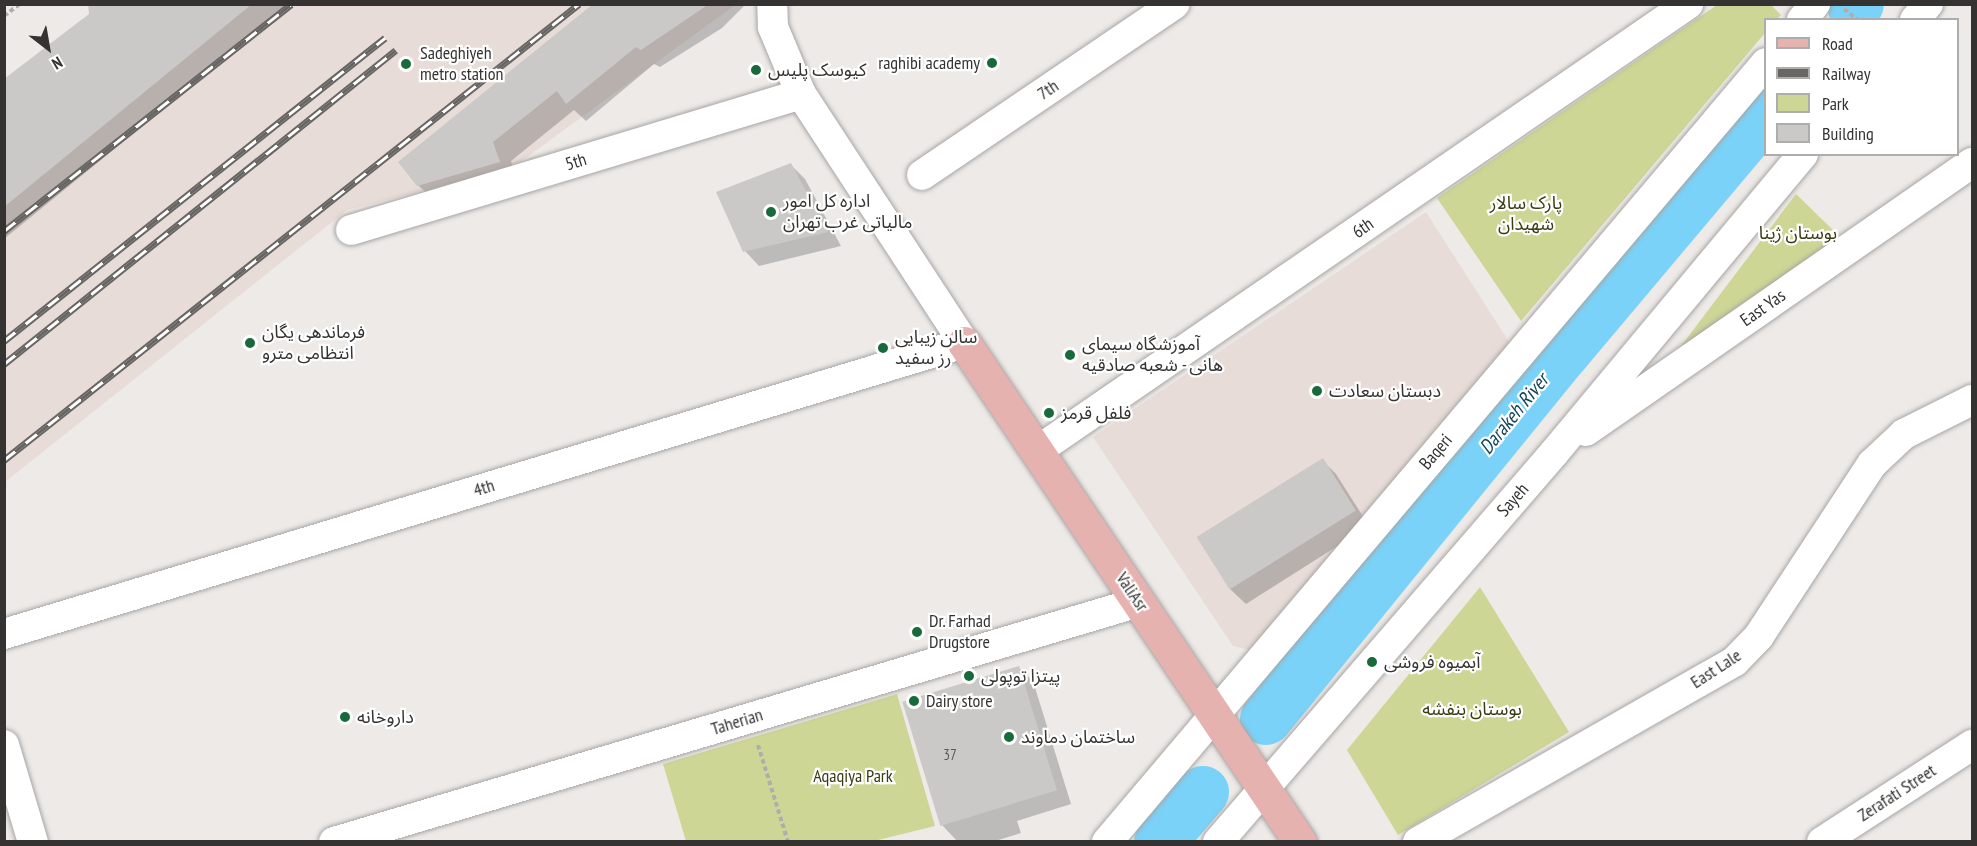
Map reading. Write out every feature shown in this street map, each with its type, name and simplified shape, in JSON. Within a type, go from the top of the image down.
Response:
[{"type":"main road","name":"ValiAsr","points":[[964,343],[1300,842]]},
{"type":"street","points":[[772,4],[773,27],[801,94],[964,343]]},
{"type":"street","name":"7th","points":[[922,175],[1175,4]]},
{"type":"street","name":"6th","points":[[1037,451],[1688,4]]},
{"type":"street","points":[[1917,18],[1928,4]]},
{"type":"street","name":"Baqeri","points":[[1107,842],[1764,65]]},
{"type":"street","name":"5th","points":[[351,230],[801,94]]},
{"type":"street","name":"Sayeh","points":[[1218,842],[1554,453],[1801,156]]},
{"type":"street","name":"East Yas","points":[[1554,453],[1972,163]]},
{"type":"street","name":"4th","points":[[4,634],[964,343]]},
{"type":"street","name":"East Lale","points":[[1418,842],[1734,661],[1759,636],[1872,464],[1904,434],[1972,400]]},
{"type":"street","name":"Taherian","points":[[334,842],[1139,602]]},
{"type":"street","name":"Zerafati Street","points":[[1822,842],[1972,745]]},
{"type":"street","points":[[6,755],[33,842]]},
{"type":"path","points":[[4,16],[20,4]]},
{"type":"path","points":[[1815,8],[1851,18]]},
{"type":"path","points":[[750,718],[788,842]]},
{"type":"shaded area","points":[[244,5],[735,5],[512,168],[347,210],[5,482],[5,197]]},
{"type":"shaded area","name":"دبستان سعادت","points":[[1426,212],[1511,345],[1255,651],[1233,646],[1093,437]]},
{"type":"green space","name":"پارک سالار شهیدان","points":[[1717,5],[1771,5],[1781,15],[1778,18],[1764,18],[1764,34],[1521,321],[1437,198]]},
{"type":"green space","name":"بوستان ژینا","points":[[1796,194],[1839,236],[1675,354]]},
{"type":"green space","name":"بوستان بنفشه","points":[[1480,587],[1569,732],[1398,835],[1347,750]]},
{"type":"green space","name":"Aqaqiya Park","points":[[897,694],[935,826],[874,841],[686,841],[663,764]]},
{"type":"building","points":[[88,4],[252,4],[4,207],[4,79],[89,14]]},
{"type":"building","points":[[593,4],[709,4],[641,50],[636,47],[566,104],[557,91],[493,142],[500,162],[417,186],[398,162]]},
{"type":"building","name":"اداره کل امور مالیاتی غرب تهران","points":[[791,163],[828,232],[743,252],[716,192]]},
{"type":"building","points":[[1323,458],[1356,511],[1229,590],[1197,537]]},
{"type":"building","points":[[1019,666],[1057,790],[940,826],[902,702]]},
{"type":"waterway","name":"Darakeh River","points":[[1854,9],[1858,4]]},
{"type":"waterway","name":"Darakeh River","points":[[1266,719],[1563,354],[1764,115]]},
{"type":"waterway","name":"Darakeh River","points":[[1160,842],[1203,792]]},
{"type":"railway","points":[[4,231],[291,4]]},
{"type":"railway","points":[[4,460],[579,4]]},
{"type":"railway","points":[[4,341],[385,38]]},
{"type":"railway","points":[[4,364],[396,50]]},
{"type":"place","name":"raghibi academy","points":[[992,63]]},
{"type":"place","name":"Sadeghiyeh metro station","points":[[406,64]]},
{"type":"place","name":"کیوسک پلیس","points":[[756,70]]},
{"type":"place","name":"اداره کل امور مالیاتی غرب تهران","points":[[771,212]]},
{"type":"place","name":"فرماندهی یگان انتظامی مترو","points":[[250,343]]},
{"type":"place","name":"سالن زیبایی رز سفید","points":[[883,348]]},
{"type":"place","name":"آموزشگاه سیمای هانی - شعبه صادقیه","points":[[1070,355]]},
{"type":"place","name":"دبستان سعادت","points":[[1317,391]]},
{"type":"place","name":"فلفل قرمز","points":[[1049,413]]},
{"type":"place","name":"Dr. Farhad Drugstore","points":[[917,632]]},
{"type":"place","name":"آبمیوه فروشی","points":[[1372,662]]},
{"type":"place","name":"پیتزا توپولی","points":[[969,676]]},
{"type":"place","name":"Dairy store","points":[[914,701]]},
{"type":"place","name":"داروخانه","points":[[345,717]]},
{"type":"place","name":"ساختمان دماوند","points":[[1009,737]]}]
